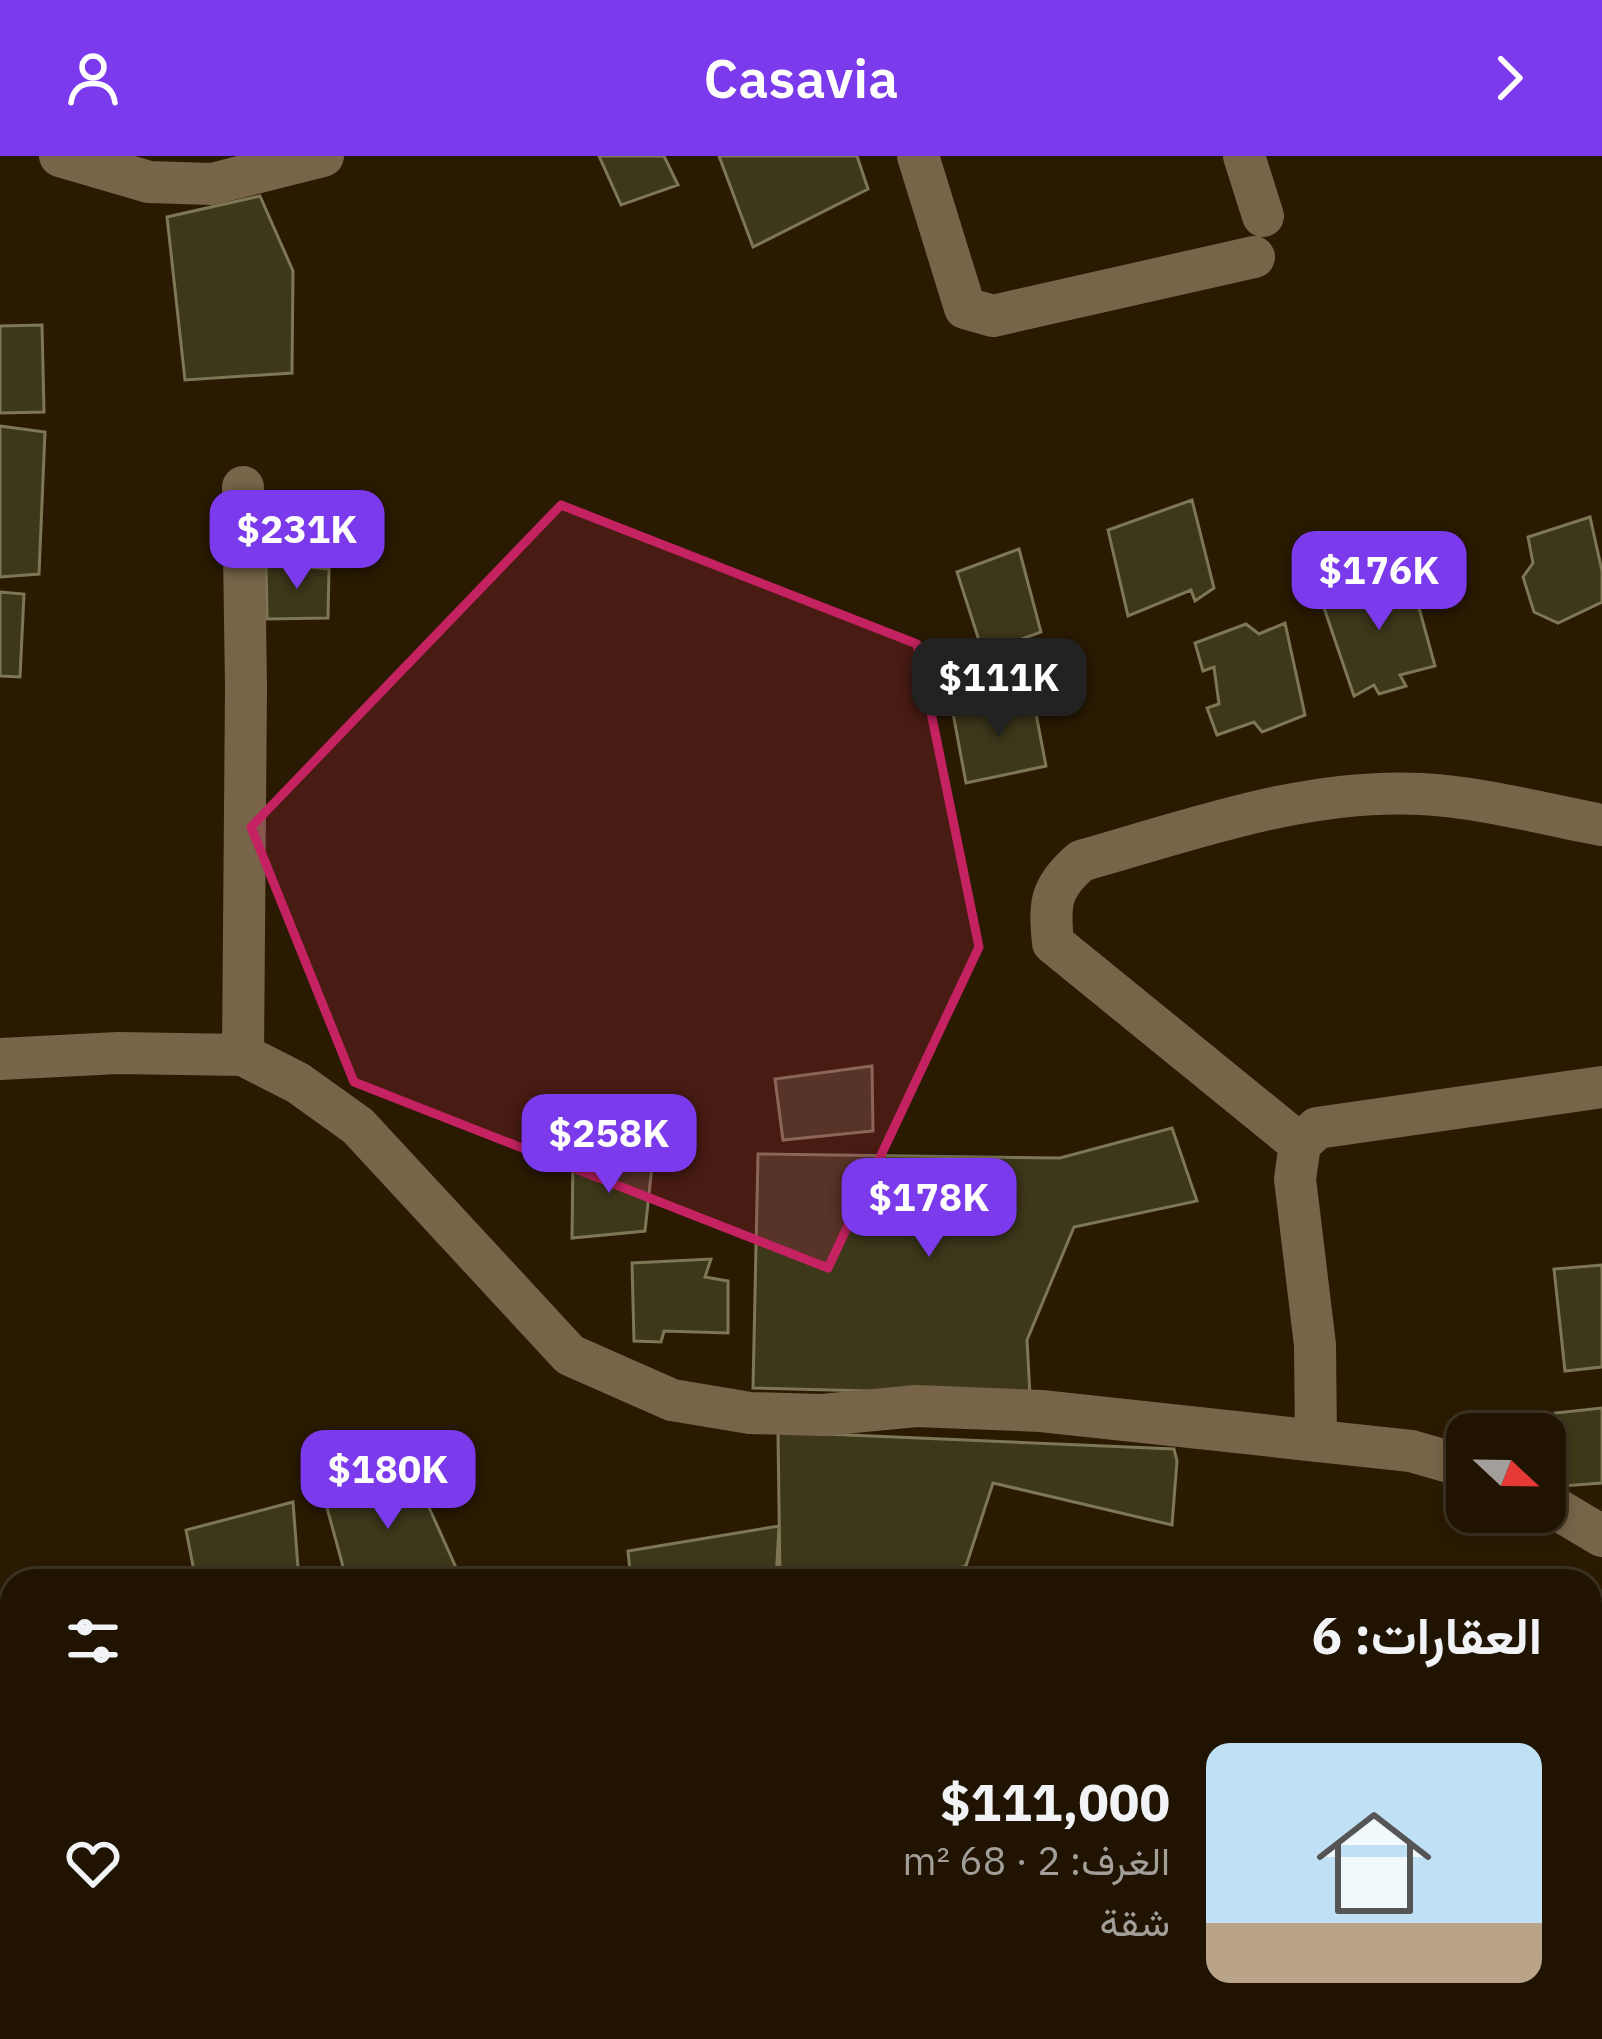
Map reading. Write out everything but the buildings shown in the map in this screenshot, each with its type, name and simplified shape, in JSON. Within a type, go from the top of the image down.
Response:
[{"type":"street","points":[[60,156],[149,182],[212,184],[323,156]]},
{"type":"street","points":[[918,156],[965,308],[993,316],[1258,236],[1244,156]]},
{"type":"street","points":[[243,487],[243,1055]]},
{"type":"street","points":[[1300,1144],[1053,944],[1050,910],[1059,880],[1081,861],[1261,811],[1362,794],[1425,794],[1602,825]]},
{"type":"street","points":[[0,1059],[118,1053],[243,1055],[298,1083],[358,1126],[570,1355],[672,1400],[750,1413],[822,1415],[965,1406],[1411,1451],[1446,1461]]},
{"type":"street","points":[[1316,1441],[1315,1345],[1295,1179],[1300,1144],[1317,1128],[1602,1087]]},
{"type":"street","points":[[1566,1515],[1602,1536]]},
{"type":"highlighted area","points":[[561,505],[917,644],[979,947],[828,1268],[354,1082],[251,827]]}]
